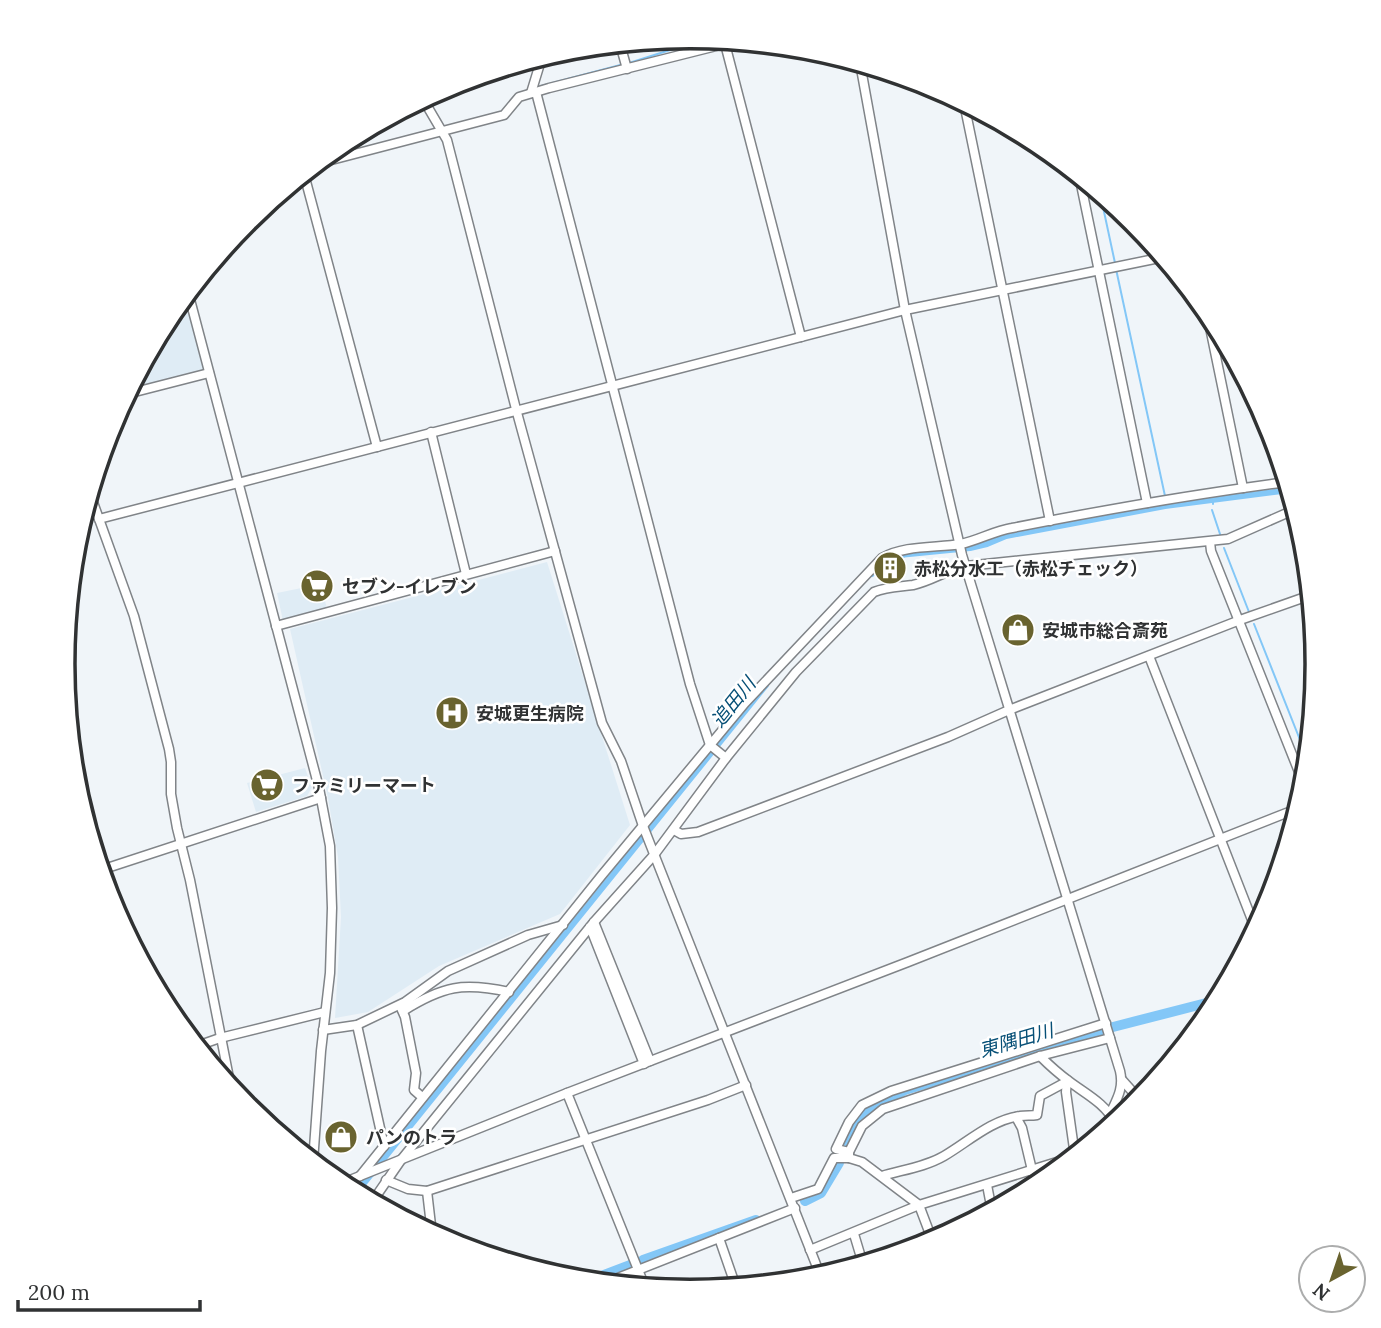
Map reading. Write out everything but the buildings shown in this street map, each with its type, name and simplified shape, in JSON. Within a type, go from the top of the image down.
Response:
[{"type":"street","points":[[344,157],[504,115],[519,97],[698,49]]},
{"type":"street","points":[[726,50],[801,337]]},
{"type":"street","points":[[622,53],[627,69]]},
{"type":"street","points":[[539,68],[533,93],[683,660],[714,748],[726,758]]},
{"type":"street","points":[[862,74],[905,310],[961,548],[1122,1080],[1111,1112]]},
{"type":"street","points":[[428,108],[442,131],[454,167],[516,409],[602,723],[621,761],[643,828],[816,1266]]},
{"type":"street","points":[[966,114],[1049,521]]},
{"type":"street","points":[[307,184],[377,447]]},
{"type":"street","points":[[1082,190],[1147,503]]},
{"type":"street","points":[[99,519],[905,310],[1153,259]]},
{"type":"street","points":[[191,305],[321,798],[330,846],[330,974],[314,1150]]},
{"type":"street","points":[[1212,339],[1243,488]]},
{"type":"street","points":[[140,391],[209,373]]},
{"type":"street","points":[[432,432],[466,574]]},
{"type":"street","points":[[360,1176],[643,828],[714,748],[777,667],[882,558],[897,551],[961,548],[1007,529],[1278,482]]},
{"type":"street","points":[[95,508],[134,616],[169,749],[172,762],[171,794],[226,1067]]},
{"type":"street","points":[[377,1193],[401,1160],[592,924],[654,855],[726,758],[796,672],[874,592],[888,587],[912,585],[966,566],[1228,539],[1287,513]]},
{"type":"street","points":[[1210,542],[1297,764]]},
{"type":"street","points":[[276,626],[555,551]]},
{"type":"street","points":[[674,830],[681,834],[698,832],[1301,598]]},
{"type":"street","points":[[1149,656],[1251,917]]},
{"type":"street","points":[[110,867],[321,798]]},
{"type":"street","points":[[354,1178],[1287,813]]},
{"type":"street","points":[[592,924],[647,1063]]},
{"type":"street","points":[[400,1008],[448,971],[528,935],[563,925]]},
{"type":"street","points":[[323,1030],[357,1025],[463,986],[509,992]]},
{"type":"street","points":[[400,1008],[416,1073],[414,1090],[422,1097]]},
{"type":"street","points":[[207,1043],[325,1012]]},
{"type":"street","points":[[929,1231],[919,1205],[862,1162],[836,1149],[849,1122],[862,1105],[891,1091],[1106,1024]]},
{"type":"street","points":[[357,1025],[384,1146]]},
{"type":"street","points":[[849,1155],[862,1126],[883,1109],[1040,1056],[1110,1037]]},
{"type":"street","points":[[1040,1056],[1066,1081],[1109,1114]]},
{"type":"street","points":[[1122,1080],[1132,1091]]},
{"type":"street","points":[[881,1176],[922,1166],[940,1158],[998,1122],[1037,1115],[1040,1096],[1066,1081]]},
{"type":"street","points":[[1066,1081],[1073,1145]]},
{"type":"street","points":[[386,1180],[408,1189],[428,1191],[708,1100],[746,1085]]},
{"type":"street","points":[[568,1093],[641,1277]]},
{"type":"street","points":[[1016,1117],[1022,1128],[1033,1174]]},
{"type":"street","points":[[791,1198],[818,1188],[834,1158],[849,1155]]},
{"type":"street","points":[[810,1250],[919,1205],[1043,1167]]},
{"type":"street","points":[[987,1185],[990,1201]]},
{"type":"street","points":[[428,1191],[431,1222]]},
{"type":"street","points":[[623,1275],[795,1208]]},
{"type":"street","points":[[854,1234],[860,1255]]},
{"type":"street","points":[[719,1238],[733,1278]]},
{"type":"shaded area","points":[[189,309],[204,372],[141,388]]},
{"type":"shaded area","name":"安城更生病院","points":[[547,562],[630,825],[560,914],[439,966],[368,1012],[335,1018],[341,917],[338,857],[328,798],[290,629]]},
{"type":"shaded area","points":[[321,584],[327,609],[283,621],[277,593]]},
{"type":"shaded area","name":"ファミリーマート","points":[[305,768],[312,787],[307,796],[256,812],[247,783]]},
{"type":"waterway","points":[[629,63],[672,49]]},
{"type":"waterway","points":[[541,86],[624,64]]},
{"type":"waterway","points":[[1103,209],[1115,263]]},
{"type":"waterway","points":[[1116,269],[1165,496]]},
{"type":"waterway","name":"追田川","points":[[872,574],[886,560],[899,555],[970,548],[1006,536],[1165,506],[1281,491]]},
{"type":"waterway","points":[[1212,510],[1221,537]]},
{"type":"waterway","points":[[1224,548],[1249,612]]},
{"type":"waterway","name":"追田川","points":[[900,561],[906,554]]},
{"type":"waterway","points":[[1254,624],[1300,741]]},
{"type":"waterway","name":"追田川","points":[[363,1184],[766,685]]},
{"type":"waterway","name":"東隅田川","points":[[846,1146],[867,1109],[905,1090],[1113,1027],[1203,1004]]},
{"type":"waterway","name":"東隅田川","points":[[805,1201],[821,1193],[839,1163]]},
{"type":"waterway","name":"東隅田川","points":[[643,1260],[756,1220]]},
{"type":"waterway","name":"東隅田川","points":[[608,1274],[633,1264]]},
{"type":"place","name":"赤松分水工（赤松チェック）","points":[[890,568]]},
{"type":"place","name":"セブン-イレブン","points":[[317,586]]},
{"type":"place","name":"安城市総合斎苑","points":[[1018,630]]},
{"type":"place","name":"安城更生病院","points":[[452,713]]},
{"type":"place","name":"ファミリーマート","points":[[267,785]]},
{"type":"place","name":"パンのトラ","points":[[341,1137]]}]
